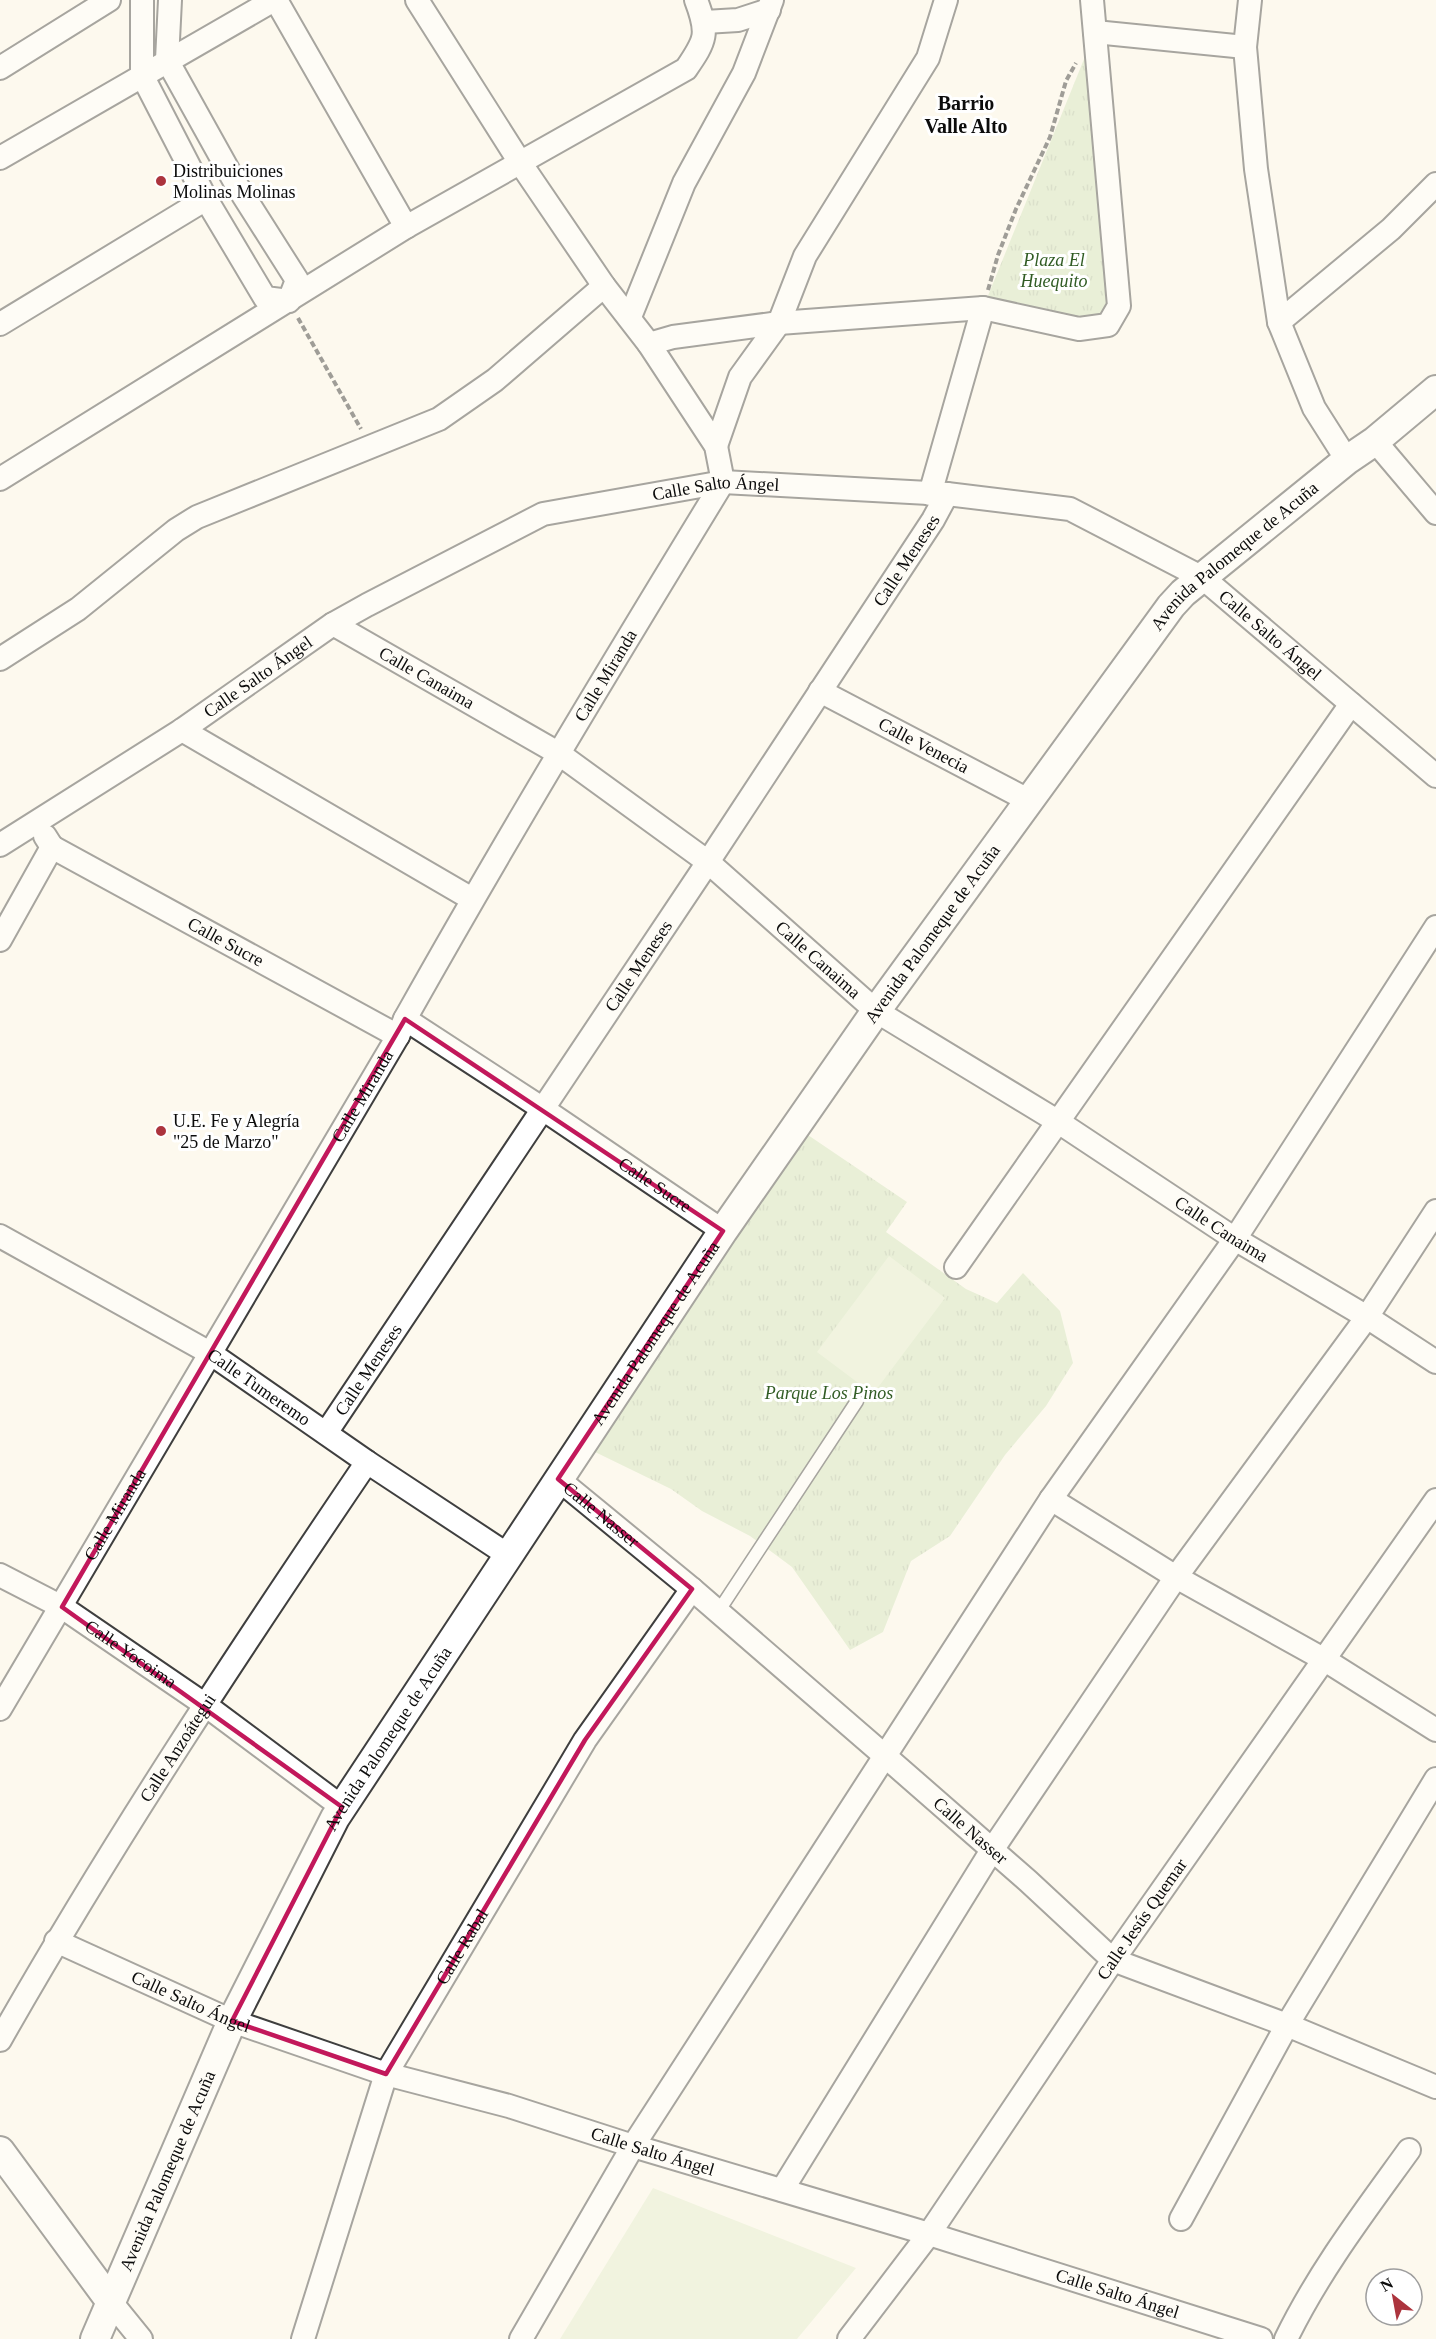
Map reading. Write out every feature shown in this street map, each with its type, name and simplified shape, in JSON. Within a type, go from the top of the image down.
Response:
[{"type":"street","points":[[0,68],[109,0]]},
{"type":"street","points":[[142,0],[142,75],[206,200],[265,298],[288,302]]},
{"type":"street","points":[[170,0],[166,60],[236,184],[297,280],[288,302]]},
{"type":"street","points":[[0,158],[166,60],[275,0],[406,227]]},
{"type":"street","points":[[417,0],[520,164],[604,286],[649,344],[716,446],[723,482]]},
{"type":"street","points":[[0,478],[406,227],[686,69],[703,45],[705,22],[696,0]]},
{"type":"street","points":[[716,446],[740,376],[779,323],[805,256],[928,58],[946,0]]},
{"type":"street","points":[[649,344],[673,337],[779,323],[983,308],[1078,329],[1108,325],[1119,306],[1092,0]]},
{"type":"street","points":[[1250,0],[1245,47],[1256,169],[1279,322],[1314,408],[1347,460]]},
{"type":"street","points":[[705,22],[738,20],[770,5]]},
{"type":"street","points":[[630,317],[684,183],[744,74],[770,5]]},
{"type":"street","points":[[1095,32],[1245,47]]},
{"type":"street","points":[[1279,322],[1391,229],[1436,184]]},
{"type":"street","points":[[0,324],[206,200]]},
{"type":"street","points":[[0,659],[78,609],[176,530],[197,518],[439,419],[495,380],[604,286]]},
{"type":"street","name":"Calle Meneses","points":[[326,1433],[708,862],[933,520],[983,308]]},
{"type":"street","name":"Avenida Palomeque de Acuña","points":[[95,2339],[232,2021],[342,1807],[723,1231],[876,1011],[1171,606],[1347,460],[1375,441],[1436,390]]},
{"type":"street","points":[[1375,441],[1436,513]]},
{"type":"street","name":"Calle Salto Ángel","points":[[0,845],[182,730],[333,624],[367,604],[543,514],[723,482],[938,494],[1070,508],[1203,578],[1436,776]]},
{"type":"street","name":"Calle Miranda","points":[[0,1709],[402,1027],[472,899],[558,753],[723,482]]},
{"type":"street","name":"Calle Canaima","points":[[333,624],[558,753],[708,862],[876,1011],[1057,1121],[1235,1239],[1367,1317],[1436,1362]]},
{"type":"street","name":"Calle Venecia","points":[[820,691],[1028,800]]},
{"type":"street","points":[[956,1267],[1350,704]]},
{"type":"street","points":[[182,730],[472,899]]},
{"type":"street","points":[[0,940],[52,848],[37,822]]},
{"type":"street","name":"Calle Sucre","points":[[52,848],[402,1027],[543,1108],[723,1231]]},
{"type":"street","points":[[521,2339],[633,2146],[1051,1499],[1235,1239],[1436,927]]},
{"type":"street","points":[[782,2190],[992,1850],[1176,1577],[1367,1317],[1436,1211]]},
{"type":"street","name":"Calle Tumeremo","points":[[0,1236],[210,1353],[367,1462],[508,1555]]},
{"type":"street","name":"Calle Anzoátegui","points":[[0,2040],[56,1941],[204,1704],[367,1462]]},
{"type":"street","name":"Calle Nasser","points":[[558,1479],[692,1589],[885,1756],[1113,1960],[1435,2083]]},
{"type":"street","points":[[1051,1499],[1176,1577],[1325,1660],[1436,1730]]},
{"type":"street","name":"Calle Jesús Quemar","points":[[849,2339],[929,2234],[1113,1960],[1436,1500]]},
{"type":"street","name":"Calle Yocoima","points":[[0,1575],[62,1607],[204,1704],[342,1807]]},
{"type":"street","name":"Calle Rabal","points":[[303,2339],[386,2074],[585,1740],[692,1589]]},
{"type":"street","points":[[1181,2218],[1287,2025],[1436,1779]]},
{"type":"street","name":"Calle Salto Ángel","points":[[56,1941],[232,2021],[386,2074],[509,2106],[633,2146],[929,2234],[1260,2339]]},
{"type":"street","points":[[1286,2339],[1299,2312],[1337,2250],[1409,2150]]},
{"type":"street","points":[[0,2151],[141,2339]]},
{"type":"lane","points":[[718,1612],[856,1401]]},
{"type":"path","points":[[983,308],[998,255],[1016,209],[1050,137],[1066,81],[1095,32]]},
{"type":"path","points":[[288,302],[371,448]]},
{"type":"highlighted area","points":[[405,1019],[723,1231],[558,1479],[692,1589],[585,1740],[386,2074],[232,2021],[342,1807],[62,1607]]},
{"type":"green space","name":"Plaza El Huequito","points":[[1095,32],[1108,325],[983,308]]},
{"type":"green space","name":"Parque Los Pinos","points":[[805,1133],[907,1202],[886,1232],[966,1289],[997,1303],[1023,1273],[1060,1311],[1073,1363],[1046,1406],[1005,1455],[950,1536],[911,1561],[883,1632],[850,1650],[792,1567],[750,1536],[702,1511],[671,1489],[595,1452]]},
{"type":"green space","points":[[889,1256],[945,1298],[873,1394],[817,1352]]},
{"type":"green space","points":[[653,2188],[856,2268],[797,2339],[560,2339]]},
{"type":"place","name":"Distribuiciones Molinas Molinas","points":[[161,181]]},
{"type":"place","name":"U.E. Fe y Alegría \"25 de Marzo\"","points":[[161,1131]]},
{"type":"district","name":"Barrio Valle Alto","points":[[966,114]]}]
